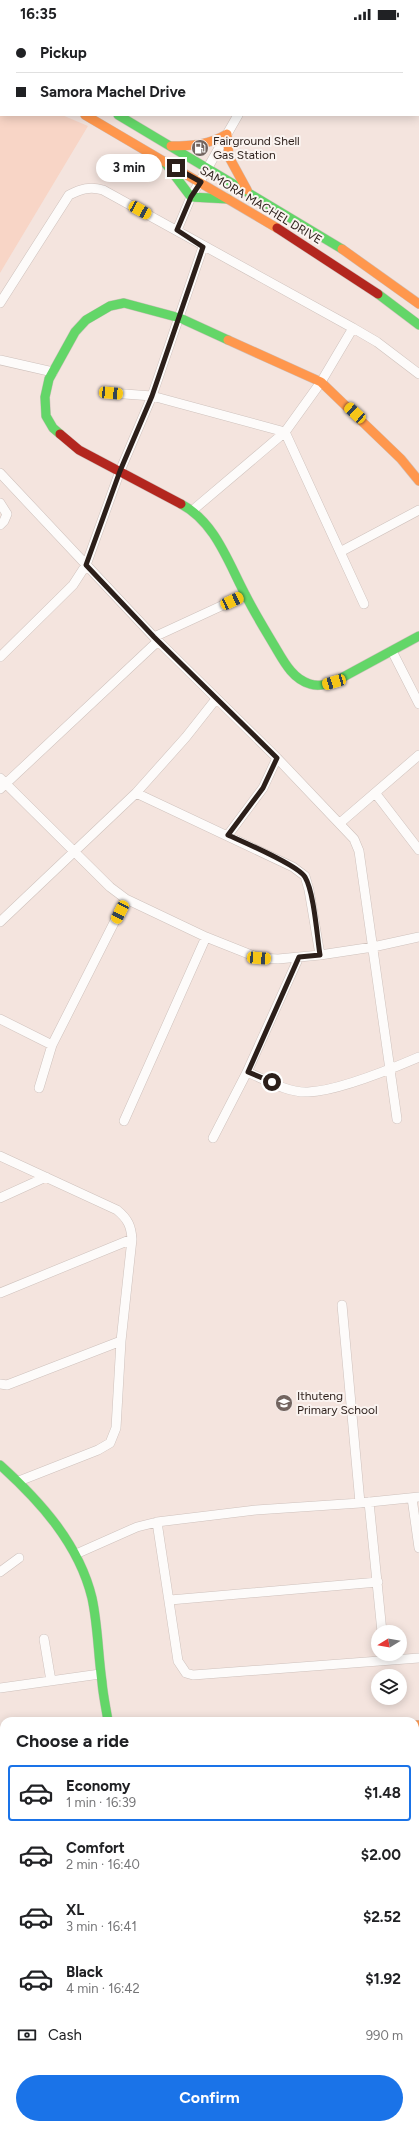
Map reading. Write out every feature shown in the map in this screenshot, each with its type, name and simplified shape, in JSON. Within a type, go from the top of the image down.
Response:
[{"type":"street","name":"SAMORA MACHEL DRIVE","points":[[87,116],[201,182],[326,258],[376,292],[419,325]]},
{"type":"street","name":"SAMORA MACHEL DRIVE","points":[[120,116],[335,244],[419,304]]},
{"type":"street","points":[[177,230],[191,197],[201,182],[237,116]]},
{"type":"street","points":[[170,146],[199,146],[218,140],[228,134]]},
{"type":"street","points":[[228,134],[229,157],[249,192]]},
{"type":"street","points":[[164,161],[191,197]]},
{"type":"street","points":[[0,303],[69,195],[80,189],[92,187],[103,190],[177,230],[203,247],[353,328],[377,342],[419,374]]},
{"type":"street","points":[[191,197],[228,199]]},
{"type":"street","points":[[0,657],[60,600],[74,585],[86,565],[120,471],[152,396],[180,318],[203,247]]},
{"type":"street","points":[[419,481],[396,454],[321,382],[180,318],[124,303],[110,306],[86,320],[75,332],[49,379],[45,397],[46,416],[53,428],[79,450],[194,510],[216,537],[245,595],[287,667],[297,677],[309,684],[320,686],[334,682],[419,636]]},
{"type":"street","points":[[194,510],[285,432],[321,382],[353,328]]},
{"type":"street","points":[[0,360],[53,372]]},
{"type":"street","points":[[111,393],[152,396],[285,432]]},
{"type":"street","points":[[285,432],[364,604]]},
{"type":"street","points":[[0,473],[156,639],[277,758],[354,839],[359,851],[397,1120]]},
{"type":"street","points":[[0,503],[6,514],[4,521],[0,525]]},
{"type":"street","points":[[340,552],[419,510]]},
{"type":"street","points":[[245,595],[156,639],[2,783],[110,888],[126,899],[206,937],[259,958],[278,959],[320,955],[373,947],[419,937]]},
{"type":"street","points":[[392,651],[419,704]]},
{"type":"street","points":[[0,922],[136,792],[186,737],[216,699]]},
{"type":"street","points":[[340,823],[376,794],[419,754]]},
{"type":"street","points":[[228,835],[263,788],[277,758]]},
{"type":"street","points":[[136,792],[293,867],[305,876],[309,890],[320,955]]},
{"type":"street","points":[[376,794],[419,850]]},
{"type":"street","points":[[39,1088],[52,1045],[126,899]]},
{"type":"street","points":[[124,1121],[206,937]]},
{"type":"street","points":[[213,1138],[248,1072],[299,957]]},
{"type":"street","points":[[0,1019],[52,1045]]},
{"type":"street","points":[[248,1072],[284,1088],[308,1092],[330,1088],[391,1070],[419,1057]]},
{"type":"street","points":[[0,1156],[117,1210],[127,1218],[131,1227],[132,1239],[121,1341],[116,1428],[110,1442],[98,1450],[19,1481]]},
{"type":"street","points":[[0,1198],[46,1177]]},
{"type":"street","points":[[0,1293],[132,1239]]},
{"type":"street","points":[[342,1305],[364,1503],[378,1582],[381,1625]]},
{"type":"street","points":[[0,1384],[7,1385],[121,1341]]},
{"type":"street","points":[[0,1465],[19,1481],[57,1523],[76,1554],[83,1570],[96,1618],[100,1674],[107,1717]]},
{"type":"street","points":[[76,1554],[137,1527],[157,1522],[256,1510],[364,1503],[416,1497],[419,1548]]},
{"type":"street","points":[[157,1522],[170,1600],[178,1661],[182,1670],[193,1675],[371,1658]]},
{"type":"street","points":[[0,1572],[19,1558]]},
{"type":"street","points":[[170,1600],[378,1582]]},
{"type":"street","points":[[44,1639],[51,1681]]},
{"type":"street","points":[[407,1658],[419,1658]]},
{"type":"street","points":[[0,1688],[100,1674]]},
{"type":"street","points":[[102,1688],[102,1717]]},
{"type":"shaded area","points":[[0,116],[64,116],[88,126],[0,273]]},
{"type":"traffic: fast","points":[[120,116],[342,249]]},
{"type":"traffic: fast","points":[[166,164],[191,197],[228,199]]},
{"type":"traffic: fast","points":[[378,294],[419,325]]},
{"type":"traffic: fast","points":[[60,434],[53,428],[46,416],[45,397],[49,379],[75,332],[86,320],[110,306],[124,303],[180,318],[228,340]]},
{"type":"traffic: fast","points":[[181,504],[203,521],[212,532],[252,607],[281,657],[293,673],[304,682],[316,685],[334,682],[419,636]]},
{"type":"traffic: fast","points":[[0,1465],[29,1493],[56,1525],[68,1542],[86,1578],[94,1608],[102,1687],[107,1717]]},
{"type":"traffic: slow","points":[[87,116],[277,228]]},
{"type":"traffic: slow","points":[[171,146],[186,146],[207,143],[227,134],[229,157],[247,190]]},
{"type":"traffic: slow","points":[[342,249],[419,304]]},
{"type":"traffic: slow","points":[[228,340],[321,382],[401,459],[419,481]]},
{"type":"traffic: jam","points":[[277,228],[378,294]]},
{"type":"traffic: jam","points":[[60,434],[79,450],[181,504]]},
{"type":"place","name":"Fairground Shell Gas Station","points":[[200,148]]},
{"type":"place","name":"Ithuteng Primary School","points":[[284,1403]]},
{"type":"route","points":[[176,168],[201,182],[191,197],[177,230],[203,247],[180,318],[152,396],[120,471],[86,565],[154,637],[277,758],[263,788],[228,835],[293,867],[305,876],[309,890],[320,955],[299,957],[248,1072],[272,1082]]}]
